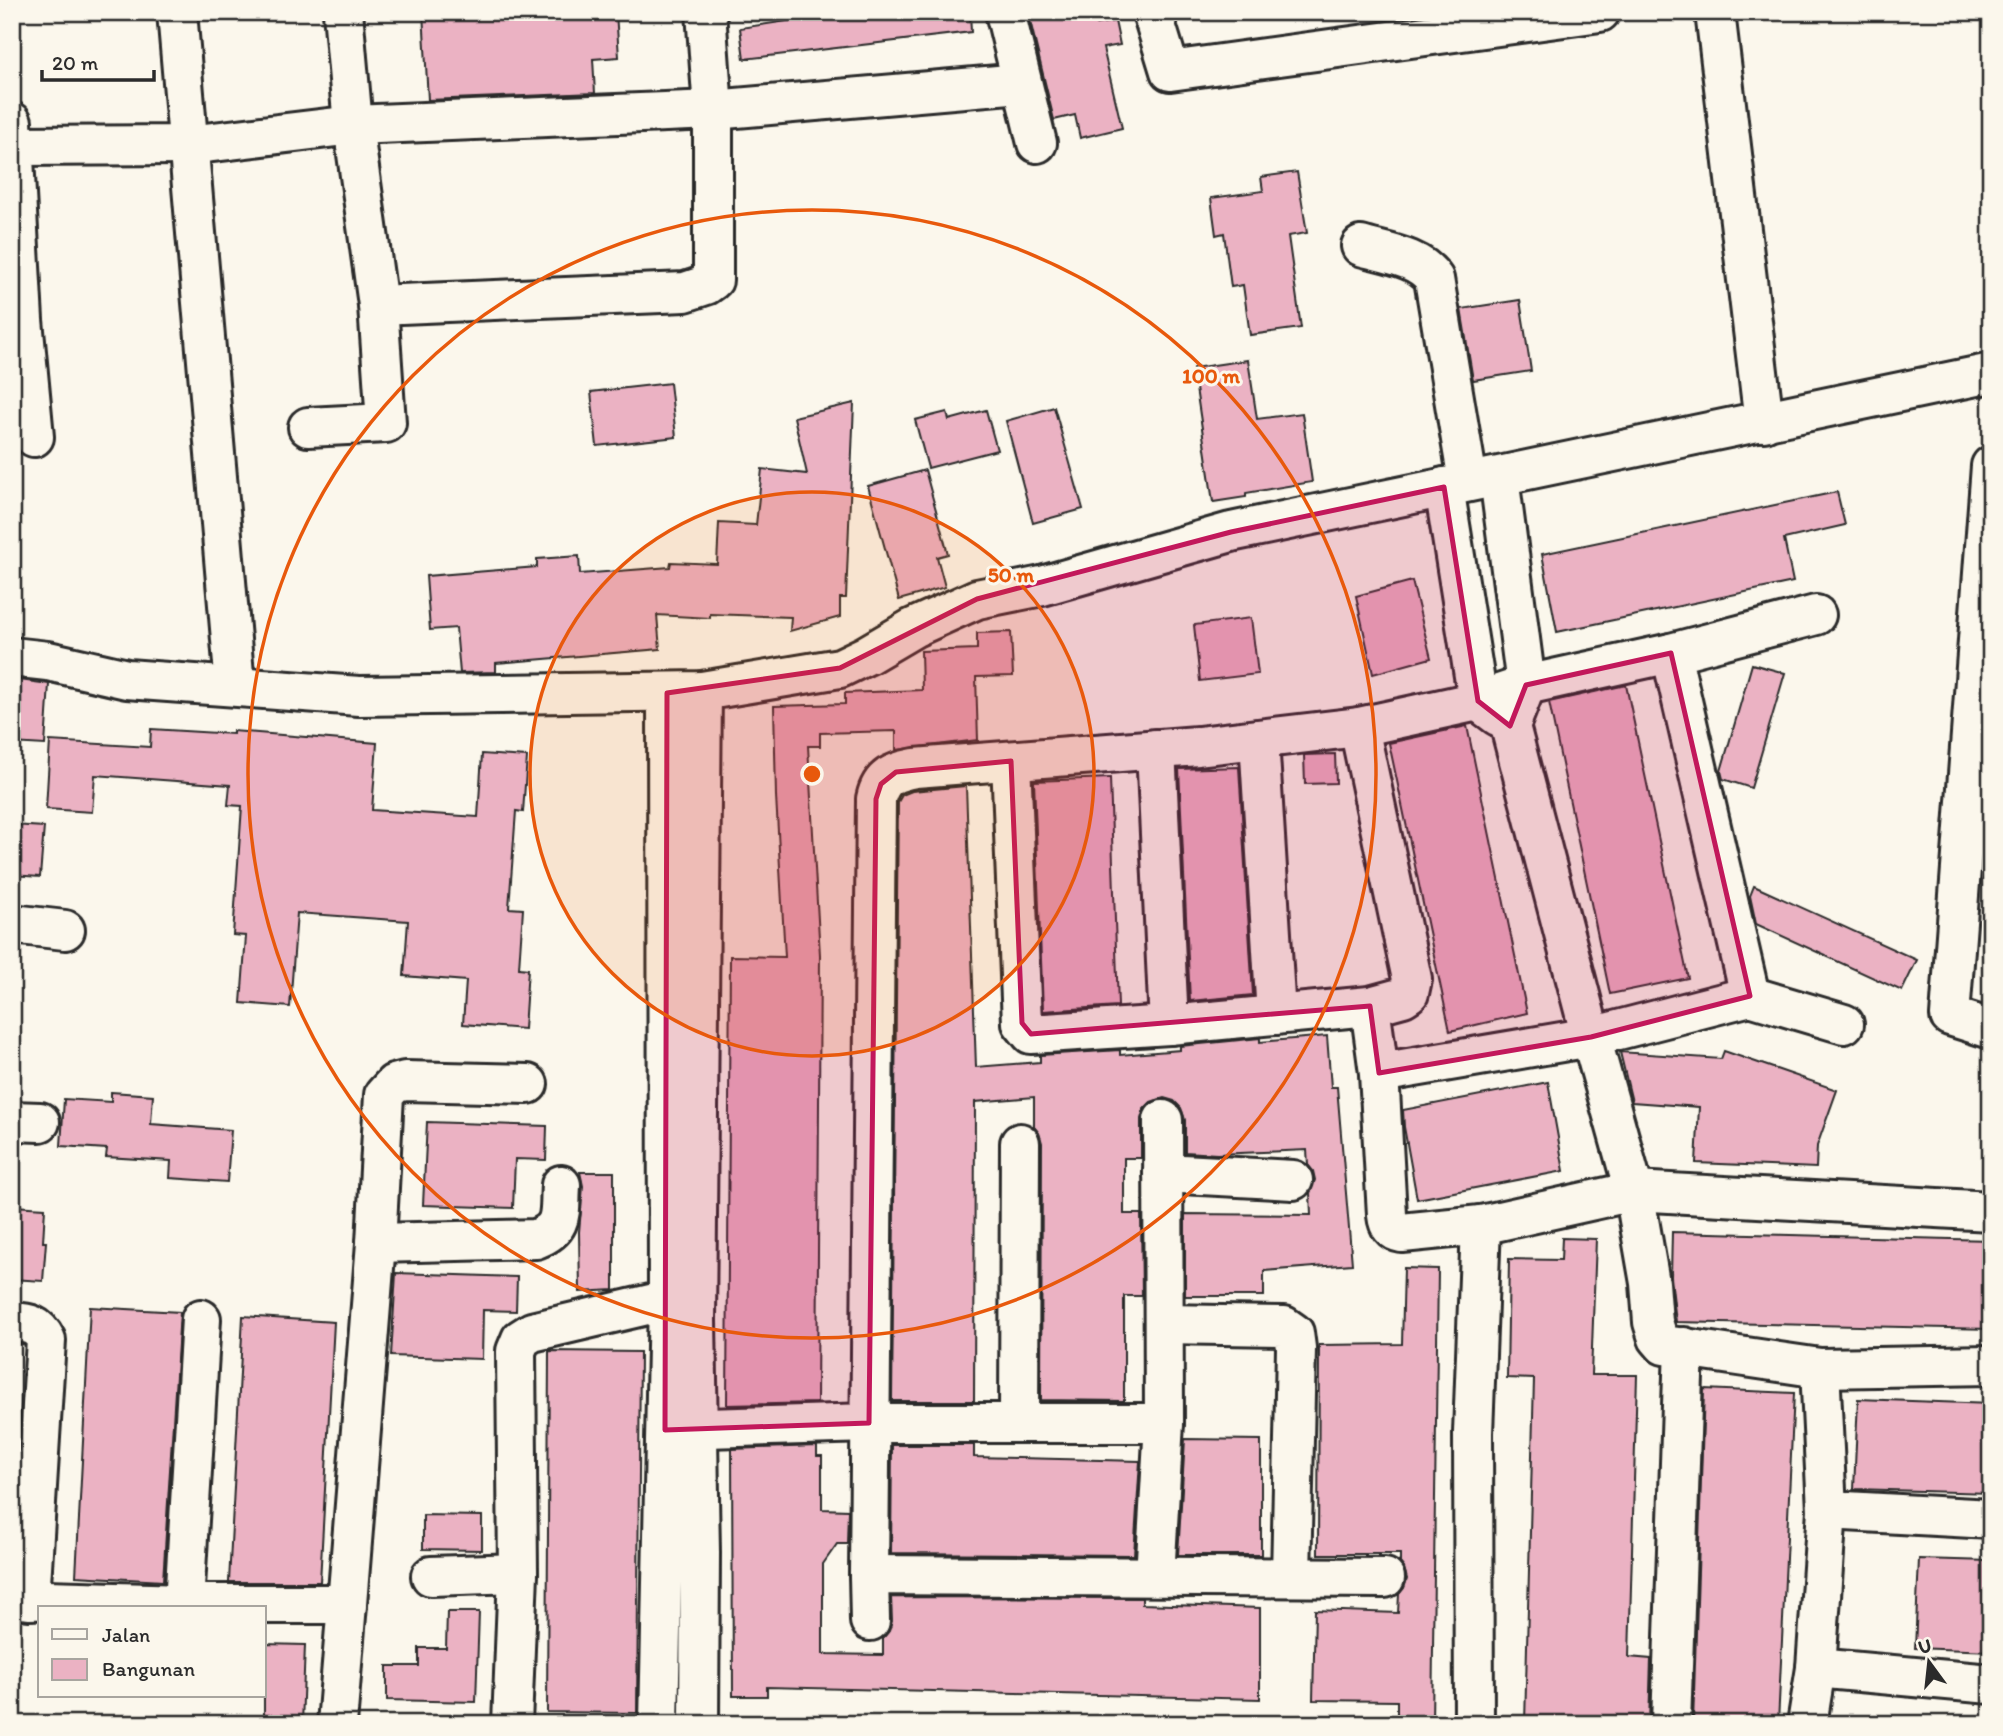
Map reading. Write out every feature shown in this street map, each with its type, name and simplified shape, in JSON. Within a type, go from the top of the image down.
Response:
[{"type":"street","points":[[177,12],[235,686]]},
{"type":"street","points":[[308,427],[386,423],[378,304],[353,125],[342,12]]},
{"type":"street","points":[[378,304],[685,292],[713,280],[713,110],[706,12]]},
{"type":"street","points":[[1005,12],[1037,143]]},
{"type":"street","points":[[1152,12],[1170,71],[1600,12]]},
{"type":"street","points":[[1715,12],[1764,422]]},
{"type":"street","points":[[34,437],[18,321],[13,138],[188,145],[353,125],[713,110],[1021,83]]},
{"type":"street","points":[[1361,246],[1413,261],[1426,269],[1434,279],[1471,481],[1525,685],[1510,726],[1634,1191],[1650,1283],[1655,1331],[1664,1345],[1820,1368],[1991,1365]]},
{"type":"street","points":[[12,657],[48,661],[127,680],[359,696],[685,692],[840,668],[913,628],[977,599],[1042,586],[1231,532],[1991,373]]},
{"type":"street","points":[[1991,466],[1950,1016],[1991,1028]]},
{"type":"street","points":[[1471,481],[1479,701],[1510,726]]},
{"type":"street","points":[[870,1621],[869,1423],[876,799],[881,784],[889,775],[915,768],[1156,750],[1359,727],[1479,701],[1525,685],[1671,653],[1816,615]]},
{"type":"street","points":[[1671,653],[1750,996]]},
{"type":"street","points":[[659,1724],[682,1429],[696,1321],[684,955],[685,692]]},
{"type":"street","points":[[1011,761],[1024,1028],[1031,1034],[1169,1025],[1370,1006],[1403,997],[1409,993],[1412,979],[1359,727]]},
{"type":"street","points":[[1259,739],[1276,1015]]},
{"type":"street","points":[[1156,750],[1169,1025]]},
{"type":"street","points":[[12,924],[65,930]]},
{"type":"street","points":[[684,955],[668,1300],[682,1429],[699,1724]]},
{"type":"street","points":[[1379,1073],[1591,1037],[1750,996],[1844,1024]]},
{"type":"street","points":[[1370,1006],[1379,1073],[1387,1215],[1395,1231],[1402,1233],[1481,1225],[1634,1191],[1991,1211]]},
{"type":"street","points":[[337,1724],[376,1243],[384,1095],[394,1084],[405,1081],[528,1084]]},
{"type":"street","points":[[1155,1576],[1164,1423],[1163,1120]]},
{"type":"street","points":[[1019,1423],[1020,1143]]},
{"type":"street","points":[[1163,1173],[1293,1180]]},
{"type":"street","points":[[376,1243],[536,1239],[551,1233],[559,1224],[561,1185]]},
{"type":"street","points":[[1474,1724],[1473,1433],[1481,1225]]},
{"type":"street","points":[[512,1724],[518,1573],[516,1350],[521,1339],[532,1332],[668,1300]]},
{"type":"street","points":[[184,1604],[201,1320]]},
{"type":"street","points":[[12,1322],[35,1325],[46,1340],[21,1600],[347,1604]]},
{"type":"street","points":[[1164,1324],[1284,1326],[1294,1334],[1296,1348],[1291,1577]]},
{"type":"street","points":[[1671,1724],[1684,1347]]},
{"type":"street","points":[[1807,1724],[1816,1668],[1827,1510],[1820,1368]]},
{"type":"street","points":[[682,1429],[869,1423],[1164,1423]]},
{"type":"street","points":[[1827,1510],[1991,1519]]},
{"type":"street","points":[[430,1576],[518,1573]]},
{"type":"street","points":[[869,1575],[1385,1578]]},
{"type":"street","points":[[1816,1668],[1991,1684]]},
{"type":"highlighted area","points":[[1444,487],[1478,701],[1510,726],[1526,685],[1671,653],[1750,996],[1591,1037],[1379,1073],[1370,1006],[1031,1034],[1022,1023],[1011,761],[896,772],[881,784],[876,799],[869,1423],[665,1430],[667,693],[840,668],[977,599],[1231,532]]},
{"type":"building","points":[[423,12],[616,12],[619,57],[593,59],[595,93],[428,100]]},
{"type":"building","points":[[846,12],[970,12],[971,32],[744,59],[740,28]]},
{"type":"building","points":[[1028,12],[1094,12],[1097,24],[1115,21],[1120,45],[1103,48],[1122,128],[1080,138],[1075,115],[1054,120]]},
{"type":"building","points":[[1297,172],[1307,233],[1288,236],[1301,328],[1250,335],[1243,285],[1231,287],[1224,233],[1216,235],[1211,198],[1263,191],[1261,177]]},
{"type":"building","points":[[1520,300],[1531,371],[1473,380],[1461,309]]},
{"type":"building","points":[[1248,360],[1257,419],[1302,413],[1312,482],[1246,493],[1246,497],[1213,502],[1193,368]]},
{"type":"building","points":[[670,383],[676,437],[597,446],[591,392]]},
{"type":"building","points":[[854,403],[846,598],[840,598],[840,617],[790,631],[791,617],[710,614],[710,618],[657,615],[660,649],[496,663],[496,672],[460,673],[456,628],[430,630],[426,576],[537,567],[537,559],[579,556],[580,574],[670,567],[671,562],[717,564],[719,523],[756,525],[762,469],[807,474],[794,417]]},
{"type":"building","points":[[1054,407],[1083,509],[1033,523],[1006,421]]},
{"type":"building","points":[[986,410],[997,450],[928,468],[915,420],[947,412],[949,420]]},
{"type":"building","points":[[925,470],[948,554],[937,557],[945,587],[899,600],[868,486]]},
{"type":"building","points":[[1837,492],[1845,525],[1784,539],[1793,582],[1557,632],[1542,554]]},
{"type":"building","points":[[1412,581],[1431,658],[1373,674],[1356,596]]},
{"type":"building","points":[[1251,618],[1258,674],[1200,681],[1194,625]]},
{"type":"building","points":[[1011,632],[1013,676],[976,677],[978,740],[896,750],[896,731],[820,733],[820,746],[808,746],[820,955],[817,1403],[727,1405],[730,956],[785,957],[774,706],[845,704],[845,693],[922,690],[921,651],[977,649],[977,633]]},
{"type":"building","points":[[1752,664],[1785,673],[1751,788],[1723,779],[1721,771]]},
{"type":"building","points":[[12,679],[49,684],[45,745],[12,743]]},
{"type":"building","points":[[1626,685],[1688,978],[1610,994],[1549,702]]},
{"type":"building","points":[[1467,726],[1527,1013],[1450,1031],[1389,743]]},
{"type":"building","points":[[151,729],[233,734],[233,731],[377,743],[372,810],[478,817],[482,754],[527,757],[523,812],[516,811],[509,908],[523,909],[519,968],[528,969],[524,1029],[463,1024],[466,981],[404,976],[408,921],[297,913],[290,1007],[241,1003],[246,936],[233,935],[242,806],[228,805],[230,785],[95,775],[92,812],[46,809],[50,741],[150,747]]},
{"type":"building","points":[[1335,754],[1336,783],[1305,784],[1304,755]]},
{"type":"building","points":[[1239,767],[1253,995],[1190,1001],[1179,769]]},
{"type":"building","points":[[1110,778],[1118,1006],[1043,1011],[1034,781]]},
{"type":"building","points":[[966,786],[976,1067],[1040,1062],[1040,1055],[1120,1050],[1120,1055],[1180,1050],[1180,1046],[1260,1038],[1260,1042],[1327,1036],[1331,1087],[1337,1087],[1352,1264],[1264,1271],[1264,1296],[1185,1296],[1185,1214],[1311,1215],[1310,1193],[1315,1180],[1308,1165],[1307,1150],[1217,1154],[1185,1152],[1185,1120],[1181,1108],[1174,1101],[1164,1098],[1151,1102],[1144,1109],[1141,1119],[1141,1158],[1124,1158],[1124,1214],[1141,1214],[1142,1296],[1124,1296],[1124,1401],[1041,1400],[1042,1143],[1034,1127],[1034,1097],[975,1102],[974,1401],[892,1401],[898,802],[902,795],[912,791]]},
{"type":"building","points":[[12,825],[44,827],[40,877],[12,875]]},
{"type":"building","points":[[1754,886],[1917,960],[1902,991],[1756,924],[1750,896]]},
{"type":"building","points":[[1724,1051],[1837,1090],[1817,1146],[1816,1168],[1696,1163],[1699,1107],[1632,1102],[1620,1052],[1721,1059]]},
{"type":"building","points":[[1548,1082],[1564,1171],[1417,1199],[1403,1110]]},
{"type":"building","points":[[111,1092],[153,1095],[151,1124],[231,1130],[227,1182],[170,1178],[171,1161],[106,1157],[107,1149],[61,1146],[64,1099],[111,1102]]},
{"type":"building","points":[[427,1122],[547,1126],[546,1160],[515,1159],[513,1208],[423,1205]]},
{"type":"building","points":[[580,1172],[614,1172],[614,1290],[580,1292],[579,1232],[583,1186]]},
{"type":"building","points":[[13,1206],[45,1208],[43,1281],[12,1279]]},
{"type":"building","points":[[1672,1232],[1991,1240],[1991,1329],[1676,1322],[1671,1277]]},
{"type":"building","points":[[1562,1238],[1596,1239],[1591,1375],[1637,1375],[1629,1657],[1651,1659],[1649,1724],[1525,1723],[1534,1379],[1507,1378],[1509,1259],[1561,1260]]},
{"type":"building","points":[[1404,1268],[1438,1269],[1432,1724],[1397,1724],[1397,1701],[1313,1700],[1315,1610],[1398,1613],[1399,1594],[1407,1579],[1400,1563],[1400,1554],[1318,1554],[1319,1345],[1402,1344]]},
{"type":"building","points":[[396,1273],[517,1277],[516,1311],[483,1310],[482,1359],[391,1356]]},
{"type":"building","points":[[90,1307],[180,1312],[163,1581],[76,1576]]},
{"type":"building","points":[[243,1316],[334,1322],[320,1582],[229,1582]]},
{"type":"building","points":[[549,1351],[640,1352],[637,1713],[547,1712]]},
{"type":"building","points":[[1704,1389],[1794,1393],[1778,1723],[1722,1720],[1721,1724],[1693,1724]]},
{"type":"building","points":[[1858,1399],[1991,1404],[1991,1493],[1854,1489]]},
{"type":"building","points":[[1185,1439],[1261,1440],[1261,1555],[1178,1555]]},
{"type":"building","points":[[892,1445],[974,1445],[974,1457],[1140,1461],[1134,1555],[891,1553]]},
{"type":"building","points":[[817,1446],[817,1456],[822,1456],[822,1509],[848,1510],[847,1544],[837,1544],[823,1564],[823,1654],[883,1655],[883,1638],[892,1621],[891,1597],[1142,1598],[1142,1604],[1260,1608],[1260,1699],[767,1687],[767,1696],[733,1696],[732,1449]]},
{"type":"building","points":[[423,1515],[482,1516],[482,1550],[423,1549]]},
{"type":"building","points":[[1919,1559],[1991,1561],[1991,1651],[1915,1648]]},
{"type":"building","points":[[447,1612],[479,1612],[476,1702],[387,1700],[387,1666],[419,1666],[419,1648],[446,1648]]},
{"type":"building","points":[[266,1644],[305,1645],[302,1724],[264,1724]]}]
